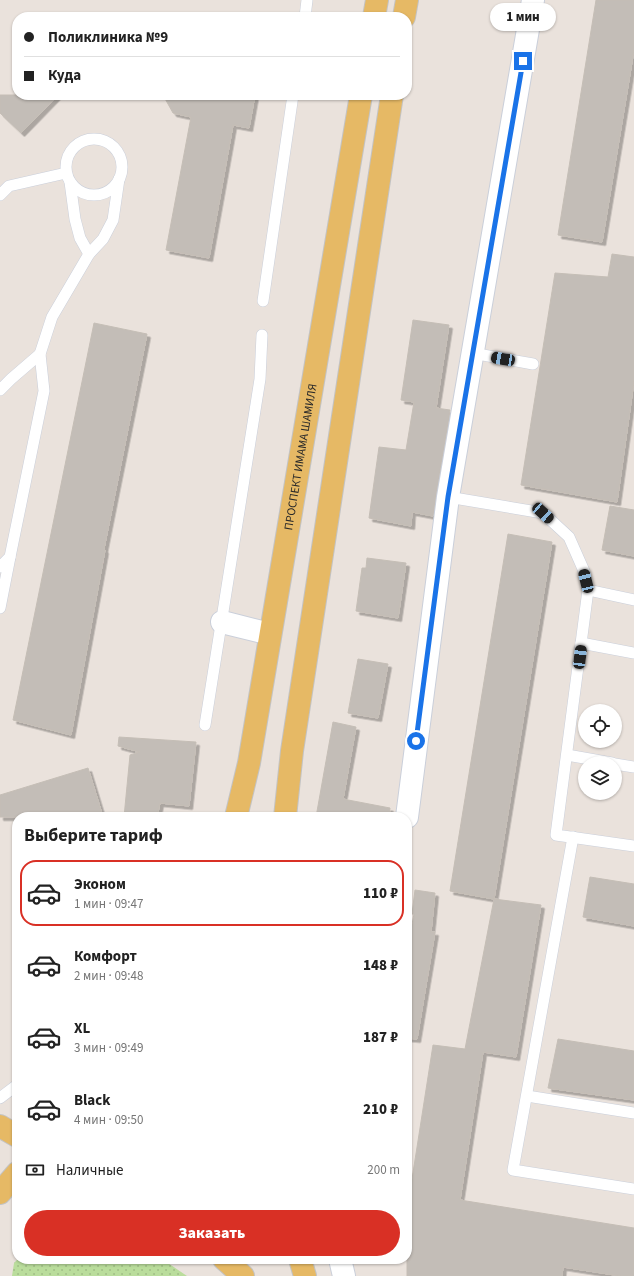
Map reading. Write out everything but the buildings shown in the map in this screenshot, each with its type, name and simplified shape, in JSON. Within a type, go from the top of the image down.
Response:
[{"type":"main road","points":[[375,12],[377,0]]},
{"type":"main road","points":[[405,12],[407,0]]},
{"type":"main road","name":"ПРОСПЕКТ ИМАМА ШАМИЛЯ","points":[[237,812],[249,763],[360,100]]},
{"type":"main road","points":[[286,812],[292,751],[391,100]]},
{"type":"main road","points":[[0,1126],[12,1133]]},
{"type":"main road","points":[[0,1193],[12,1179]]},
{"type":"main road","points":[[230,1264],[243,1276]]},
{"type":"main road","points":[[301,1264],[304,1276]]},
{"type":"street","points":[[408,812],[448,497],[533,0]]},
{"type":"street","points":[[222,622],[270,634]]},
{"type":"street","points":[[341,1264],[344,1276]]},
{"type":"lane","points":[[306,12],[307,0]]},
{"type":"lane","points":[[263,301],[292,100]]},
{"type":"lane","points":[[0,608],[44,391],[40,354],[52,317],[89,254],[103,240],[113,220],[119,179],[122,170],[121,160],[117,152],[110,144],[97,139],[83,141],[75,146],[69,154],[66,164],[75,219],[80,238],[89,254]]},
{"type":"lane","points":[[68,177],[77,189],[86,194],[96,195],[113,187],[119,179]]},
{"type":"lane","points":[[0,195],[9,186],[68,177]]},
{"type":"lane","points":[[205,725],[260,379],[262,335]]},
{"type":"lane","points":[[472,353],[533,364]]},
{"type":"lane","points":[[0,390],[40,354]]},
{"type":"lane","points":[[448,497],[543,513],[569,537],[584,571],[588,590],[556,835],[634,846]]},
{"type":"lane","points":[[0,567],[10,557]]},
{"type":"lane","points":[[588,590],[634,600]]},
{"type":"lane","points":[[581,643],[634,652]]},
{"type":"lane","points":[[567,755],[578,757]]},
{"type":"lane","points":[[622,765],[634,767]]},
{"type":"lane","points":[[573,837],[513,1170],[634,1189]]},
{"type":"lane","points":[[0,1098],[12,1089]]},
{"type":"lane","points":[[527,1096],[634,1113]]},
{"type":"green space","points":[[14,1264],[169,1264],[187,1276],[12,1276]]},
{"type":"route","points":[[416,741],[448,497],[523,61]]}]
